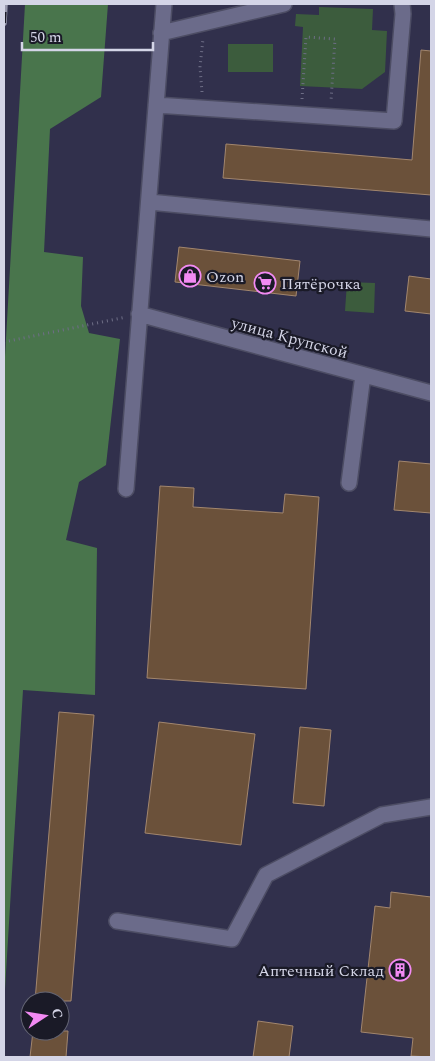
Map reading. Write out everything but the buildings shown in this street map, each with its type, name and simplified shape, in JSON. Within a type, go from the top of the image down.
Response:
[{"type":"street","points":[[126,489],[164,4]]},
{"type":"street","points":[[161,33],[284,4]]},
{"type":"street","points":[[156,105],[394,121],[403,14],[402,4]]},
{"type":"street","points":[[149,202],[431,229]]},
{"type":"street","name":"улица Крупской","points":[[140,314],[431,393]]},
{"type":"street","points":[[349,483],[363,375]]},
{"type":"street","points":[[117,921],[232,939],[266,875],[382,815],[431,807]]},
{"type":"path","points":[[203,108],[200,67],[205,23]]},
{"type":"path","points":[[302,114],[306,37],[335,39],[331,100],[323,116]]},
{"type":"path","points":[[4,342],[140,314]]},
{"type":"green space","points":[[25,4],[108,4],[101,97],[50,129],[44,252],[83,257],[81,306],[89,333],[120,339],[106,465],[79,482],[66,540],[97,548],[95,695],[23,690],[4,1006],[4,374]]},
{"type":"green space","points":[[319,7],[373,9],[372,30],[387,31],[385,72],[362,89],[300,86],[303,27],[295,26],[296,14],[319,15]]},
{"type":"green space","points":[[228,44],[273,44],[273,72],[228,72]]},
{"type":"green space","points":[[347,282],[375,283],[374,313],[345,311]]},
{"type":"railway","points":[[4,23],[5,4]]},
{"type":"place","name":"Ozon","points":[[190,276]]},
{"type":"place","name":"Пятёрочка","points":[[265,283]]},
{"type":"place","name":"Аптечный Склад","points":[[400,970]]}]
